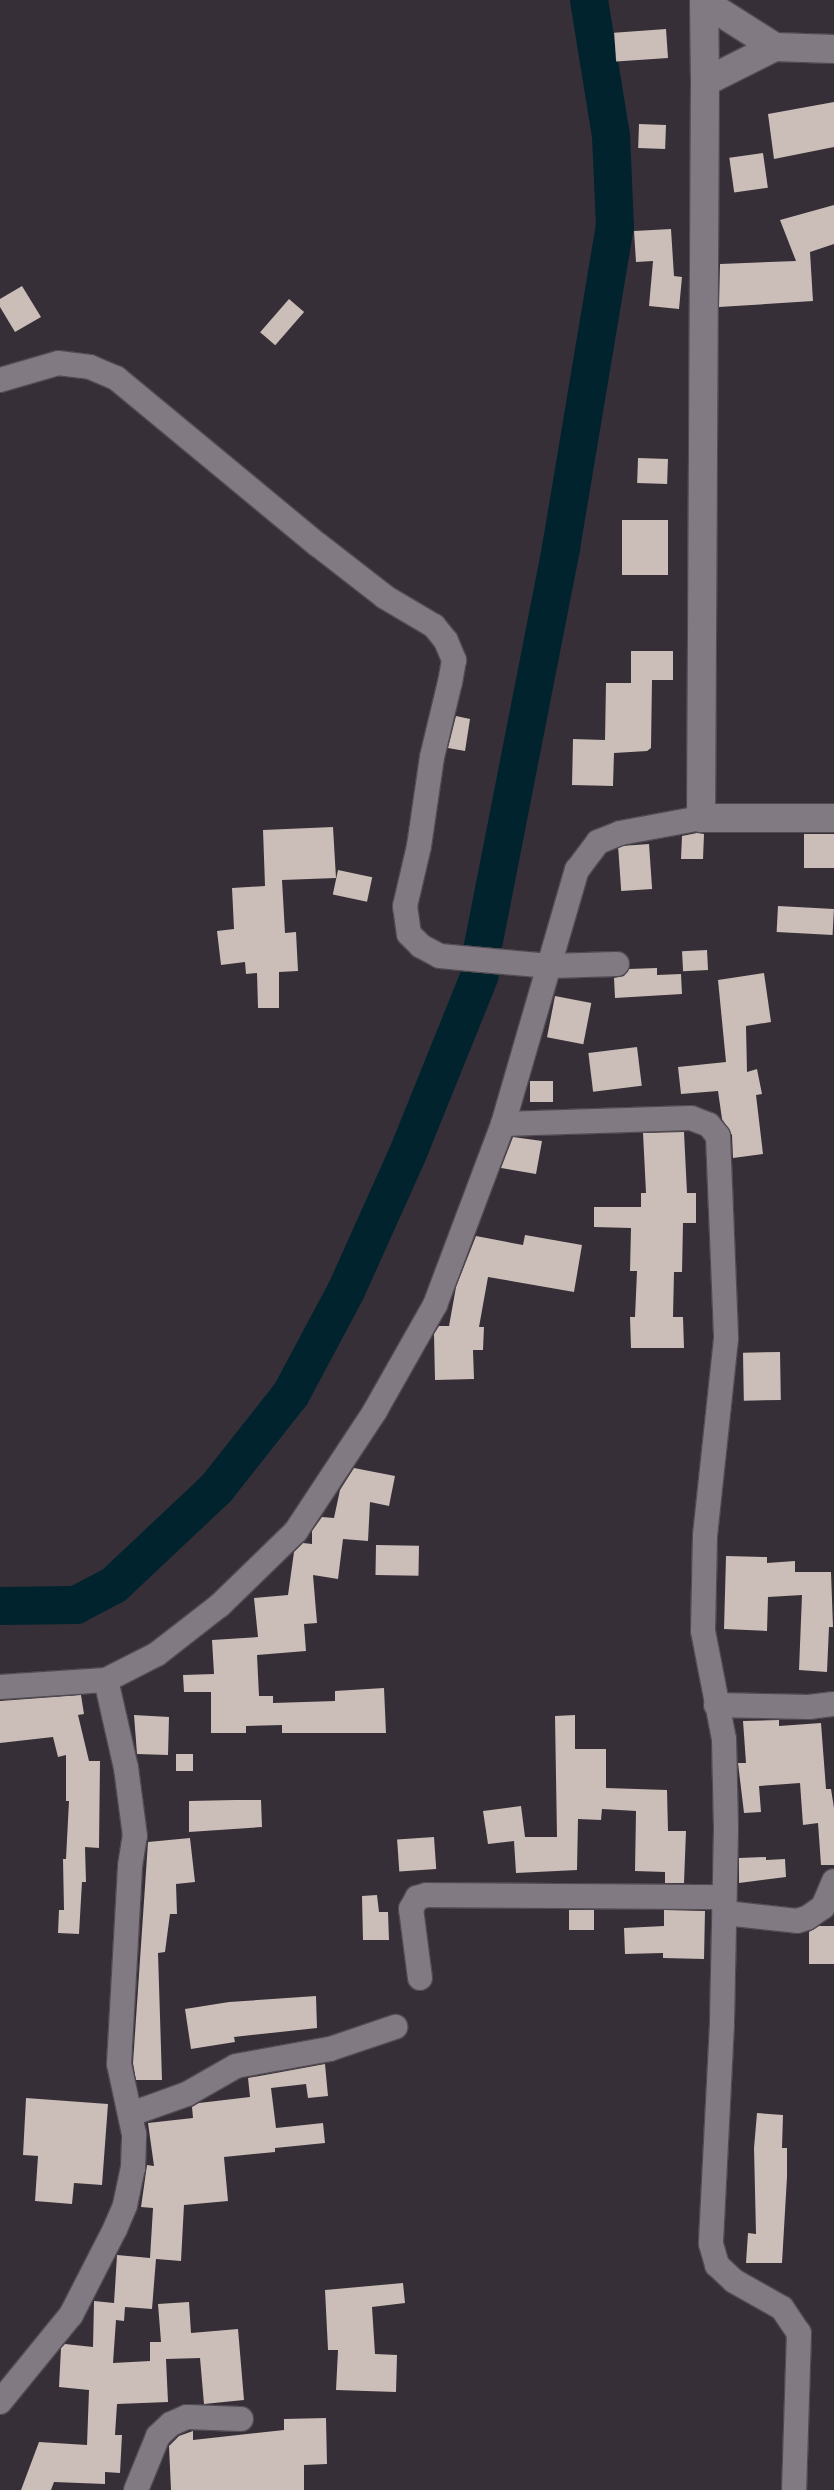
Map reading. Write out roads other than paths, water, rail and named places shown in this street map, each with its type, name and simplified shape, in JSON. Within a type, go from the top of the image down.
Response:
[{"type":"street","points":[[704,1],[775,48]]},
{"type":"street","points":[[701,818],[704,1]]},
{"type":"street","points":[[704,82],[775,48],[834,49]]},
{"type":"street","points":[[0,380],[58,363],[90,367],[116,378],[385,597],[434,626],[452,651],[454,660],[405,906],[409,934],[421,946],[440,956],[550,966],[617,964]]},
{"type":"street","points":[[0,1687],[106,1680],[157,1654],[220,1605],[296,1531],[375,1411],[434,1305],[502,1124],[577,870],[598,842],[620,833],[701,818],[834,818]]},
{"type":"street","points":[[502,1124],[691,1118],[709,1125],[718,1136],[726,1339],[706,1536],[703,1631],[726,1761],[724,1905],[711,2244],[717,2265],[734,2281],[782,2308],[799,2333],[794,2490]]},
{"type":"street","points":[[0,2402],[71,2315],[115,2229],[125,2205],[133,2168],[131,2114],[119,2064],[130,1866],[135,1836],[126,1768],[106,1680]]},
{"type":"street","points":[[716,1705],[809,1707],[834,1704]]},
{"type":"street","points":[[420,1978],[411,1909],[417,1898],[427,1895],[724,1905],[797,1921],[807,1918],[823,1907],[834,1881]]},
{"type":"street","points":[[131,2114],[187,2094],[236,2066],[330,2049],[395,2027]]},
{"type":"street","points":[[136,2490],[158,2436],[170,2424],[187,2417],[241,2419]]},
{"type":"waterway","points":[[483,946],[561,548],[615,227],[611,136],[589,0]]},
{"type":"waterway","points":[[0,1606],[76,1605],[114,1585],[216,1489],[291,1394],[346,1291],[408,1153],[480,975]]}]
